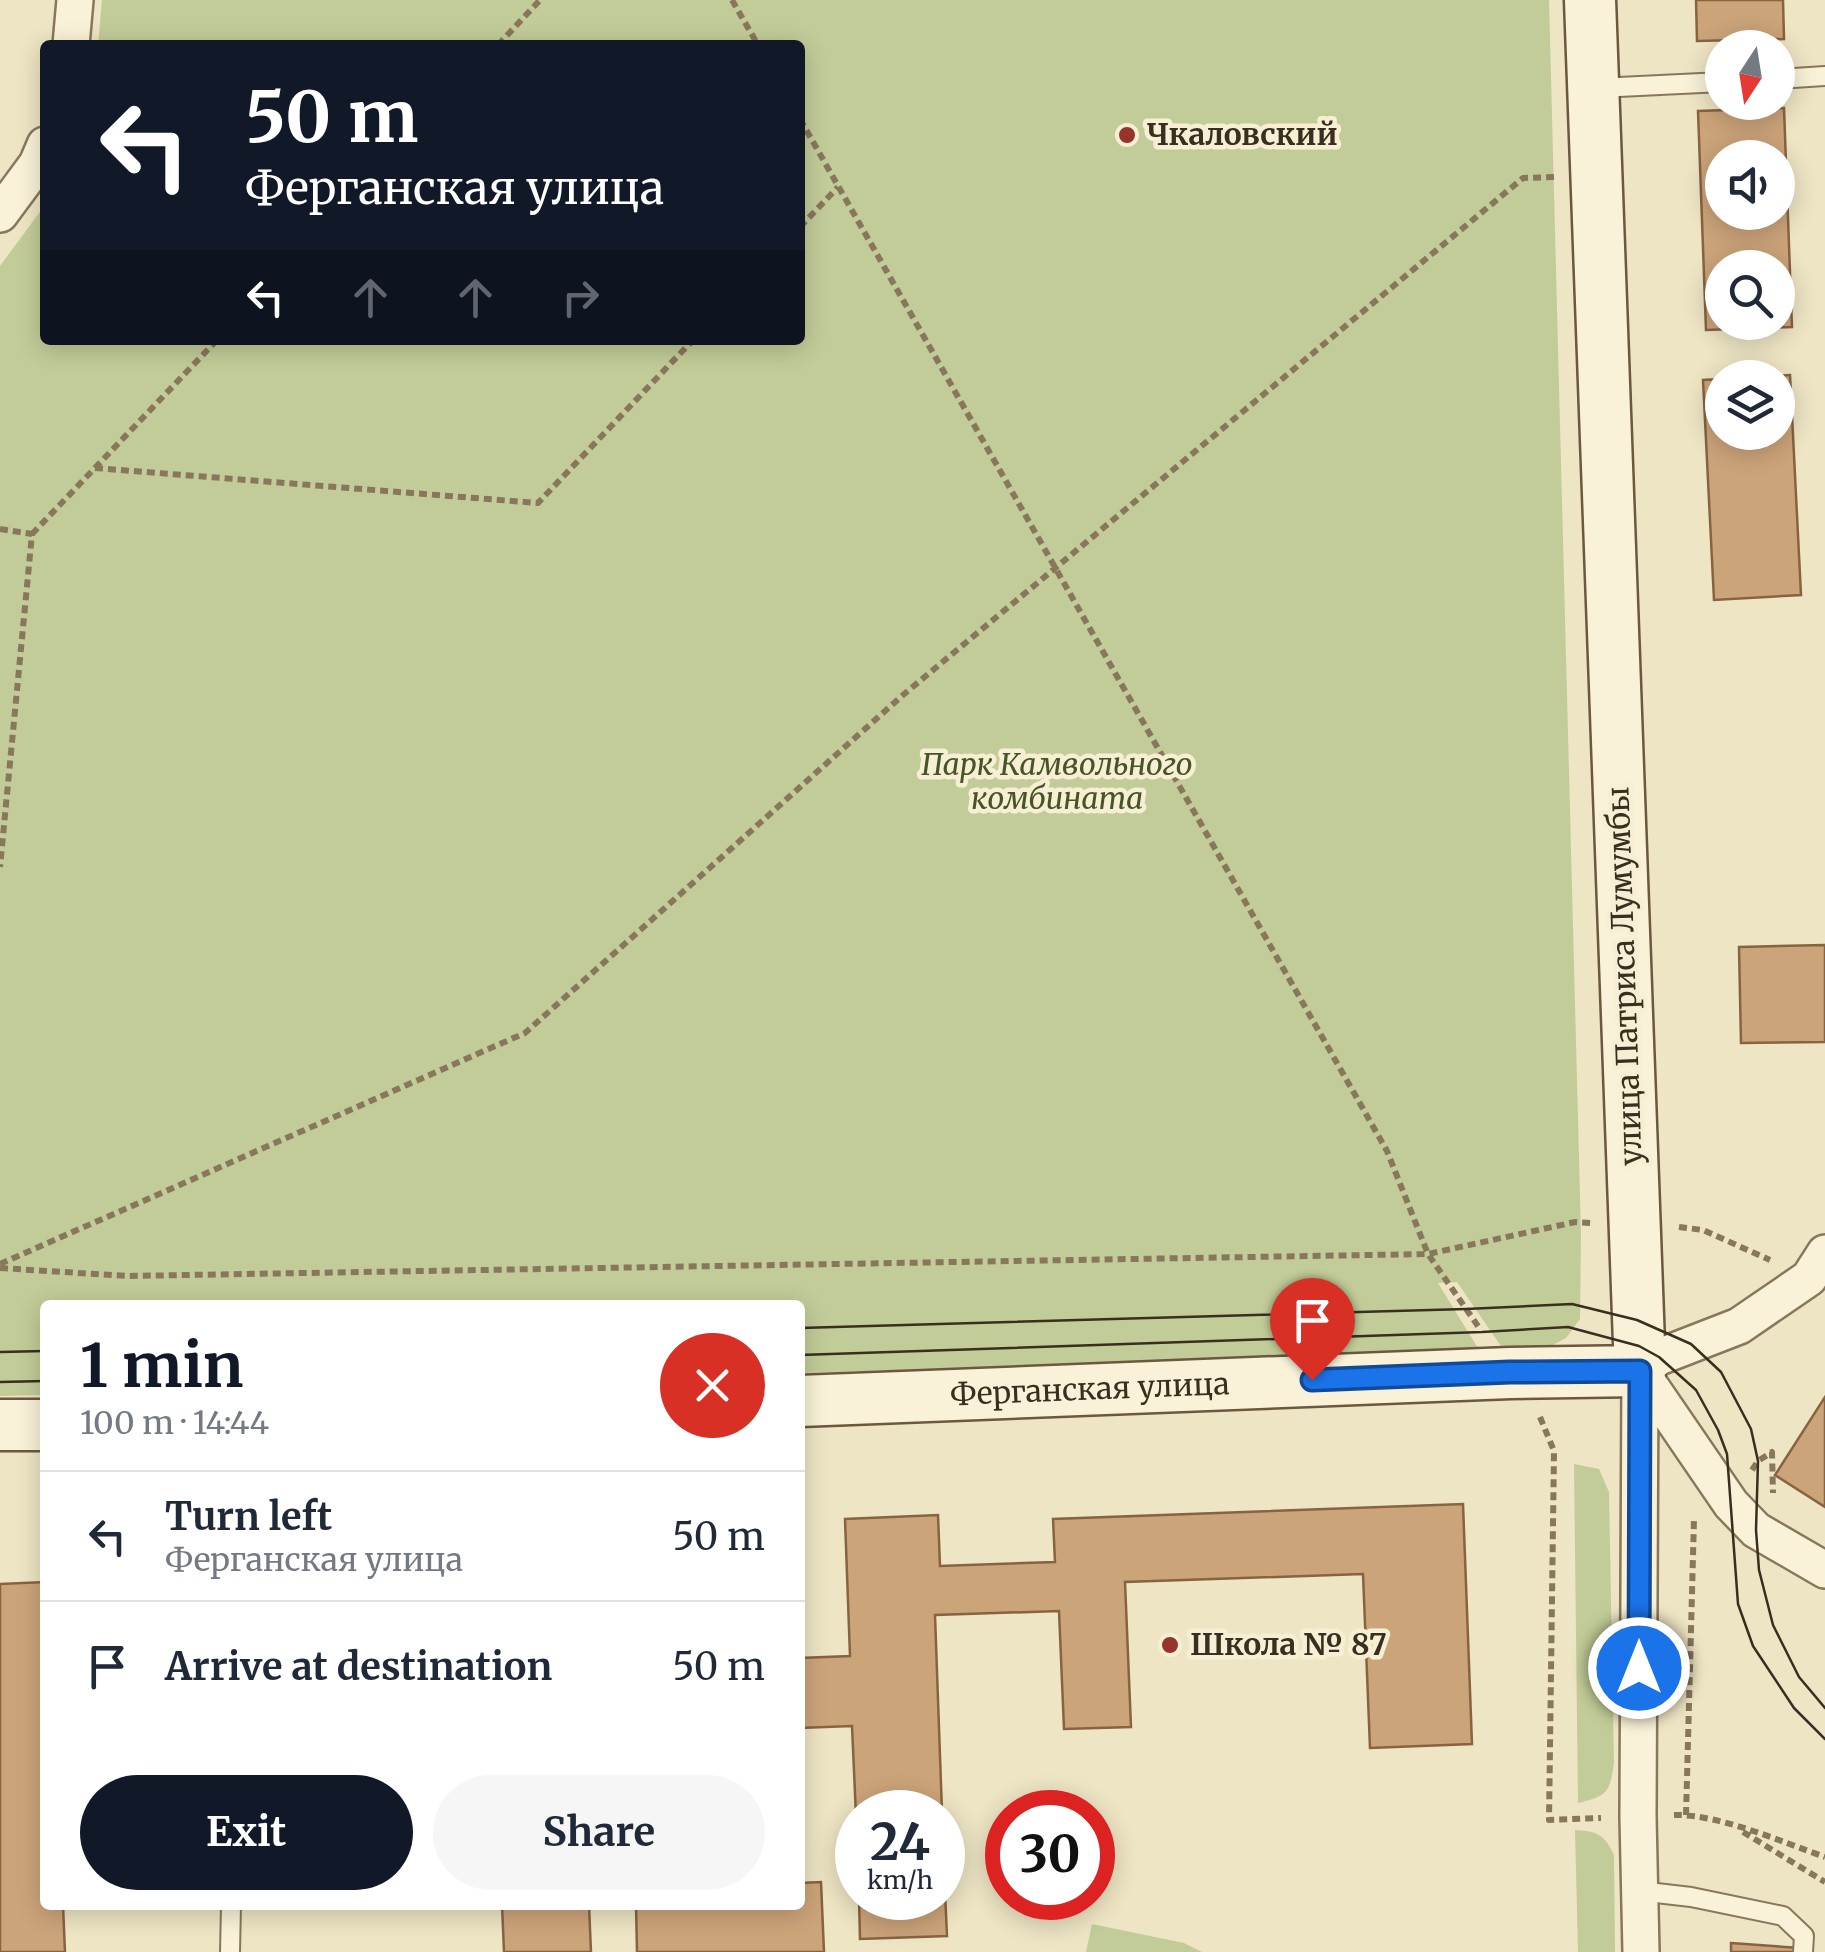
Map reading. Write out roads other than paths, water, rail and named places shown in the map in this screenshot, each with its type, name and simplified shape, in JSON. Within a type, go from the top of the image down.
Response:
[{"type":"street","points":[[71,40],[75,0]]},
{"type":"street","name":"улица Патриса Лумумбы","points":[[1590,0],[1640,1371],[1641,1952]]},
{"type":"street","points":[[0,214],[40,157]]},
{"type":"street","points":[[1817,1265],[1738,1326],[1659,1358],[1640,1371],[1731,1504],[1756,1530],[1825,1570]]},
{"type":"street","name":"Ферганская улица","points":[[805,1401],[1496,1352],[1640,1371]]},
{"type":"street","points":[[0,1425],[40,1425]]},
{"type":"lane","points":[[1795,78],[1825,76]]},
{"type":"lane","points":[[1593,88],[1705,83]]},
{"type":"lane","points":[[1638,1891],[1692,1897],[1783,1916],[1804,1936],[1803,1952]]},
{"type":"lane","points":[[230,1952],[231,1910]]},
{"type":"tram line","points":[[805,1328],[1572,1304],[1637,1320],[1691,1344],[1721,1372],[1751,1429],[1758,1461],[1759,1570],[1773,1625],[1799,1677],[1825,1708]]},
{"type":"tram line","points":[[805,1355],[1568,1327],[1639,1346],[1659,1357],[1696,1390],[1718,1430],[1727,1454],[1738,1604],[1753,1646],[1794,1708],[1825,1739]]},
{"type":"tram line","points":[[0,1352],[40,1351]]},
{"type":"tram line","points":[[0,1382],[40,1381]]},
{"type":"place","name":"Чкаловский","points":[[1127,135]]},
{"type":"place","name":"Школа № 87","points":[[1170,1645]]},
{"type":"park label","name":"Парк Камвольного комбината","points":[[1057,782]]}]
